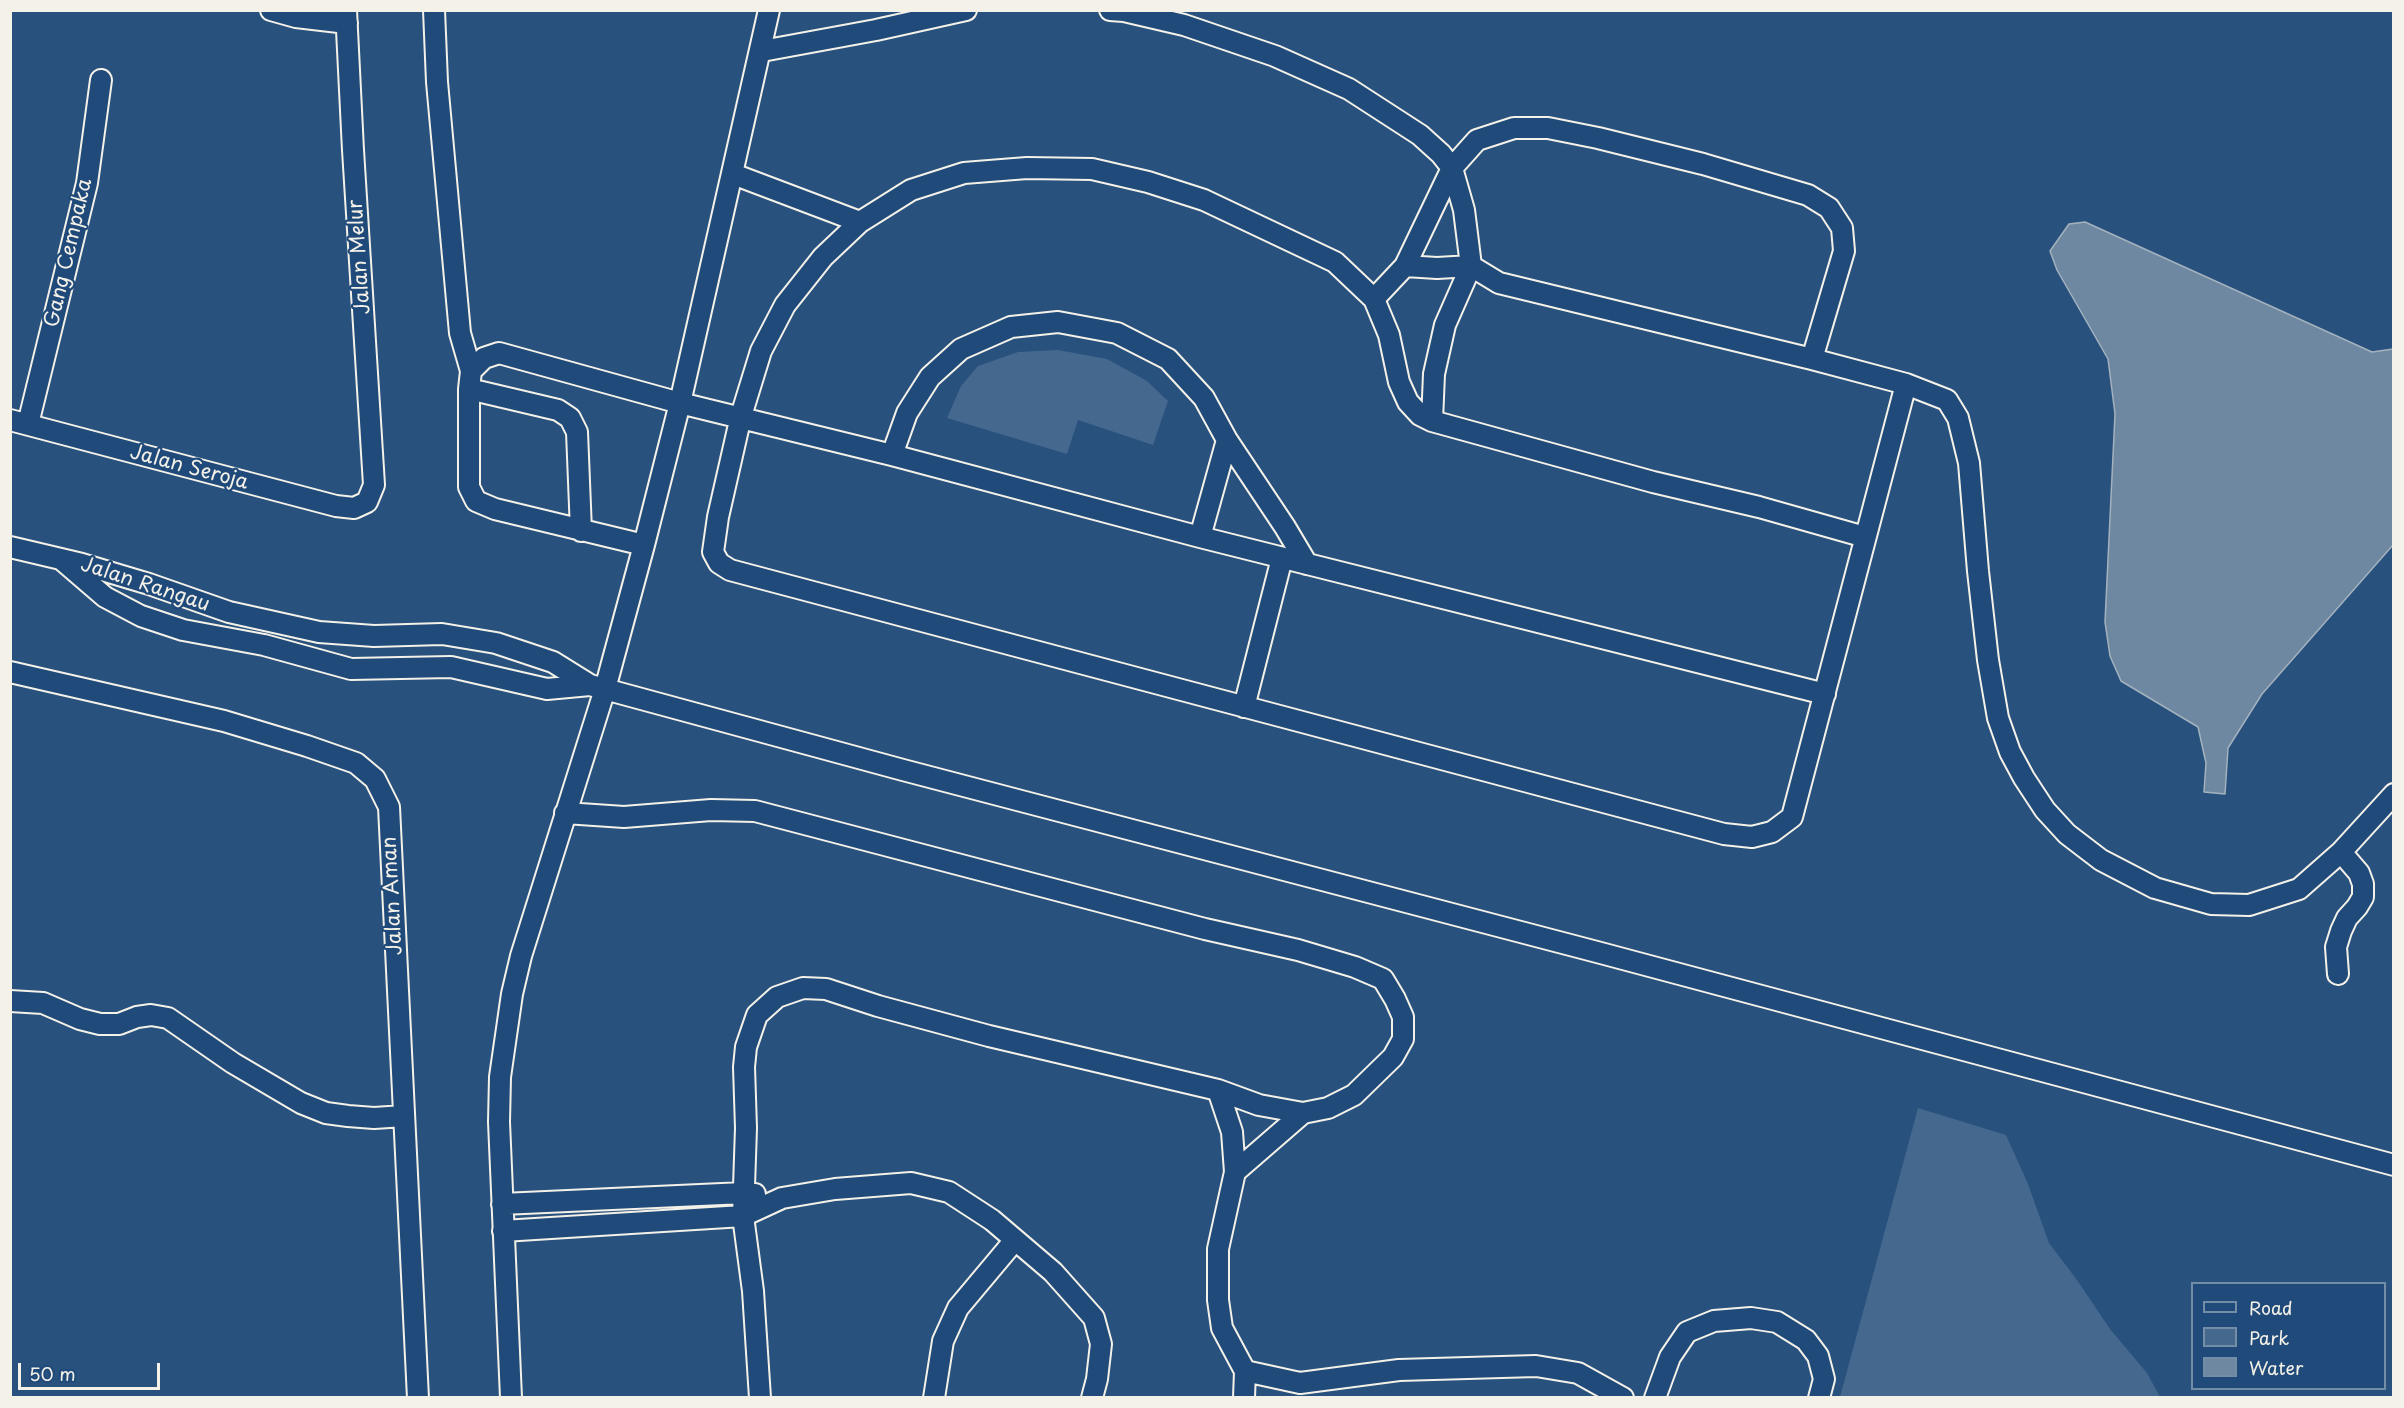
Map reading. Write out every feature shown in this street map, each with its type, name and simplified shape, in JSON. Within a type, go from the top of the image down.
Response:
[{"type":"street","points":[[271,10],[296,17],[347,17]]},
{"type":"street","points":[[434,10],[437,82],[460,333],[470,380],[469,487],[476,501],[495,510],[644,545]]},
{"type":"street","points":[[511,1398],[499,1122],[504,1043],[521,957],[565,813],[597,687],[644,545],[680,403],[762,51],[769,10]]},
{"type":"street","points":[[762,51],[876,30],[966,10]]},
{"type":"street","points":[[1110,10],[1124,11],[1184,25],[1275,56],[1349,89],[1420,135],[1442,154],[1452,168],[1464,210],[1471,266],[1445,325],[1434,374],[1432,420]]},
{"type":"street","name":"Jalan Melur","points":[[347,17],[374,485],[367,502]]},
{"type":"street","name":"Gang Cempaka","points":[[20,422],[87,183],[101,80]]},
{"type":"street","points":[[1374,299],[1405,266],[1452,168],[1477,140],[1514,129],[1548,129],[1598,138],[1703,164],[1808,195],[1829,208],[1842,228],[1844,251],[1812,359]]},
{"type":"street","points":[[1865,537],[1759,507],[1653,482],[1420,415],[1408,402],[1399,382],[1389,335],[1374,299],[1335,262],[1204,200],[1148,182],[1092,169],[1027,168],[964,172],[911,190],[860,222],[823,257],[785,305],[761,351],[741,416],[718,517],[713,552],[719,563],[730,570],[1724,834],[1752,837],[1772,832],[1792,817],[1906,384]]},
{"type":"street","points":[[733,174],[860,222]]},
{"type":"street","points":[[1405,266],[1437,268],[1471,266],[1499,283],[1812,359],[1906,384],[1947,400],[1958,418],[1970,463],[1986,638],[1998,718],[2015,760],[2045,810],[2067,834],[2101,860],[2155,888],[2211,904],[2249,905],[2299,889],[2341,852],[2394,794]]},
{"type":"street","points":[[892,455],[907,413],[930,376],[961,349],[1011,327],[1058,321],[1118,333],[1168,359],[1204,398],[1227,440],[1286,527],[1307,564]]},
{"type":"street","points":[[470,380],[484,358],[499,353],[680,403],[741,416],[1200,537],[1825,694]]},
{"type":"street","points":[[470,380],[558,410],[570,418],[577,432],[580,531]]},
{"type":"street","name":"Jalan Seroja","points":[[20,422],[58,434],[336,506],[354,508],[367,502]]},
{"type":"street","points":[[1200,537],[1227,440]]},
{"type":"street","name":"Jalan Rangau","points":[[10,547],[149,584],[229,612],[268,622],[348,636],[416,634],[473,638],[496,643],[553,662],[597,687]]},
{"type":"street","points":[[1244,707],[1282,558]]},
{"type":"street","name":"Jalan Rangau","points":[[61,560],[105,597],[141,616],[183,630],[264,645],[351,669],[450,667],[547,689],[597,687]]},
{"type":"street","name":"Jalan Aman","points":[[10,672],[224,721],[356,763],[375,779],[389,807],[418,1398]]},
{"type":"street","points":[[597,687],[2394,1165]]},
{"type":"street","points":[[565,813],[624,817],[729,809],[756,811],[1205,929],[1298,950],[1355,967],[1383,979],[1403,1017],[1402,1039],[1393,1057],[1354,1095],[1328,1108],[1304,1113],[1259,1105],[1218,1090],[989,1036],[878,1006],[826,988],[803,988],[777,997],[757,1015],[746,1047],[743,1216],[753,1291],[760,1398]]},
{"type":"street","points":[[2338,974],[2336,947],[2341,931],[2347,918],[2357,908],[2363,897],[2363,884],[2359,873],[2341,852]]},
{"type":"street","points":[[10,1001],[43,1003],[80,1019],[100,1024],[119,1024],[137,1017],[151,1015],[168,1018],[233,1063],[301,1103],[326,1113],[348,1116],[374,1118],[404,1116]]},
{"type":"street","points":[[1218,1090],[1232,1132],[1234,1172],[1218,1249],[1218,1300],[1222,1328],[1245,1371],[1244,1398]]},
{"type":"street","points":[[1234,1172],[1304,1113]]},
{"type":"street","points":[[503,1231],[743,1216],[782,1198],[835,1189],[911,1183],[950,1192],[992,1220],[1053,1272],[1094,1318],[1101,1344],[1097,1379],[1092,1398]]},
{"type":"street","points":[[502,1204],[744,1192],[782,1198]]},
{"type":"street","points":[[934,1398],[944,1341],[958,1308],[1015,1240]]},
{"type":"street","points":[[1654,1398],[1670,1357],[1687,1332],[1714,1321],[1751,1318],[1777,1322],[1806,1340],[1818,1356],[1824,1379],[1819,1398]]},
{"type":"street","points":[[1245,1371],[1300,1383],[1399,1371],[1536,1366],[1578,1373],[1623,1398]]},
{"type":"green space","points":[[1058,350],[1107,359],[1147,381],[1168,401],[1153,445],[1078,420],[1067,454],[947,418],[961,386],[978,366],[1018,352]]},
{"type":"green space","points":[[1918,1108],[2006,1135],[2028,1184],[2049,1243],[2110,1329],[2147,1373],[2160,1397],[1840,1397]]},
{"type":"water","points":[[2085,222],[2372,352],[2393,349],[2393,545],[2262,694],[2228,748],[2225,794],[2204,792],[2206,763],[2198,727],[2121,681],[2110,656],[2105,622],[2115,414],[2108,359],[2057,270],[2050,251],[2069,224]]}]
